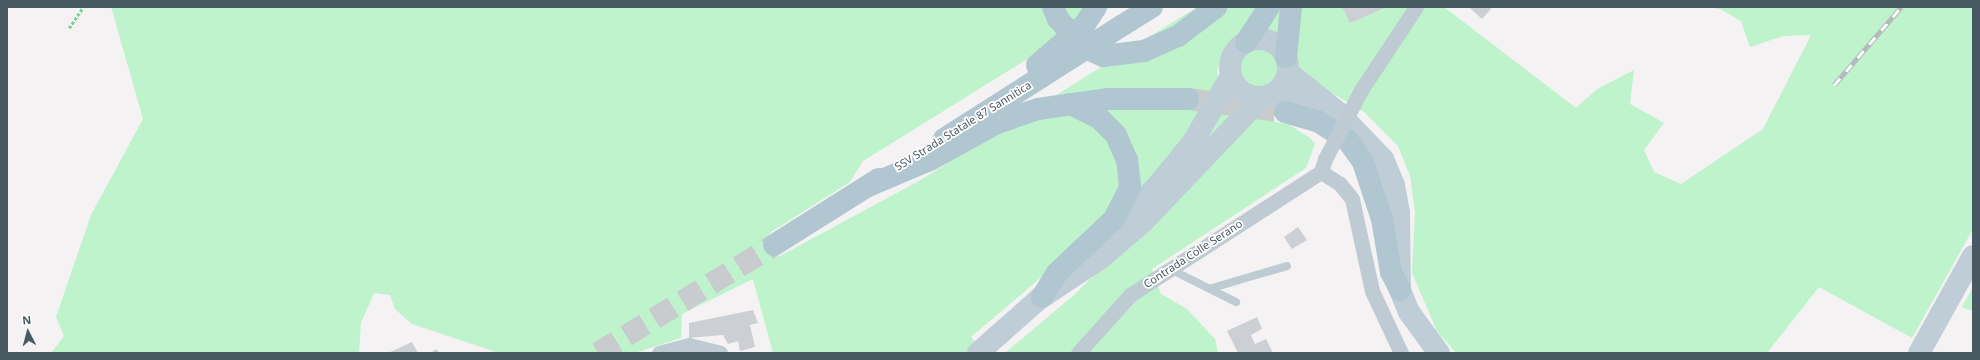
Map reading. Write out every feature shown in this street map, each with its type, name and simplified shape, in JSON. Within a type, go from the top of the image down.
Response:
[{"type":"main road","points":[[1053,7],[1058,19],[1083,47],[1104,56],[1144,51],[1178,36],[1216,7]]},
{"type":"main road","points":[[944,139],[996,92],[1049,57],[1085,24],[1096,7]]},
{"type":"main road","name":"SSV Strada Statale 87 Sannitica","points":[[774,246],[1152,7]]},
{"type":"main road","points":[[978,353],[1042,297],[1158,184],[1192,142],[1230,76],[1231,60],[1246,42],[1269,7]]},
{"type":"main road","points":[[1042,297],[1101,258],[1144,220],[1266,96],[1282,86],[1287,65],[1291,7]]},
{"type":"main road","points":[[1246,42],[1265,40],[1281,49],[1287,65],[1339,113],[1383,159],[1394,185],[1401,239],[1400,290]]},
{"type":"main road","points":[[1230,76],[1242,92],[1339,113]]},
{"type":"main road","points":[[868,186],[932,159],[997,123],[1038,109],[1070,104],[1146,97],[1188,99]]},
{"type":"main road","points":[[1042,297],[1057,273],[1114,220],[1124,204],[1130,187],[1127,160],[1116,135],[1099,118],[1070,104]]},
{"type":"main road","points":[[1285,112],[1319,122],[1348,141],[1363,162],[1382,219],[1391,272],[1409,312],[1439,353]]},
{"type":"main road","points":[[1919,353],[1973,256]]},
{"type":"street","name":"Contrada Colle Serano","points":[[1078,353],[1130,295],[1323,165],[1362,90],[1416,7]]},
{"type":"street","points":[[1323,165],[1352,199],[1372,291],[1401,353]]},
{"type":"street","points":[[659,353],[689,345],[720,353]]},
{"type":"lane","points":[[1212,288],[1287,266]]},
{"type":"lane","points":[[1170,268],[1212,288],[1236,302]]},
{"type":"path","points":[[69,28],[83,7]]},
{"type":"green space","points":[[111,7],[1111,7],[863,161],[850,182],[771,232],[764,242],[778,257],[919,181],[1197,7],[1256,7],[1250,22],[1226,45],[1217,70],[1218,78],[1160,176],[971,337],[985,353],[773,353],[753,279],[682,314],[681,338],[635,353],[499,353],[412,324],[395,309],[390,295],[374,293],[361,323],[359,353],[51,353],[64,336],[56,317],[91,215],[143,119]]},
{"type":"green space","points":[[1274,7],[1286,7],[1282,43],[1266,34],[1257,34]]},
{"type":"green space","points":[[1301,7],[1444,7],[1576,108],[1597,89],[1634,70],[1630,104],[1664,123],[1644,150],[1654,172],[1681,184],[1763,129],[1811,35],[1783,36],[1750,47],[1741,21],[1720,9],[1706,7],[1973,7],[1973,229],[1912,338],[1819,287],[1767,353],[1456,353],[1437,331],[1412,273],[1415,212],[1410,176],[1398,146],[1364,112],[1310,80],[1298,66],[1296,47]]},
{"type":"green space","points":[[1255,48],[1263,48],[1271,51],[1277,57],[1280,69],[1277,81],[1271,87],[1263,90],[1255,90],[1247,87],[1241,81],[1238,73],[1238,65],[1241,57],[1247,51]]},
{"type":"green space","points":[[1230,87],[1252,102],[1192,153]]},
{"type":"green space","points":[[1255,118],[1288,124],[1310,138],[1315,144],[1306,168],[1152,269],[1161,294],[1187,309],[1215,339],[1218,353],[1005,353],[1075,294]]},
{"type":"green space","points":[[1973,287],[1973,311],[1962,307]]},
{"type":"building","points":[[1342,7],[1387,7],[1350,23]]},
{"type":"building","points":[[1469,7],[1489,7],[1491,9],[1482,19]]},
{"type":"building","points":[[1298,227],[1307,240],[1292,249],[1284,237]]},
{"type":"building","points":[[753,310],[758,323],[750,325],[755,347],[740,351],[738,341],[728,344],[723,335],[689,338],[689,323]]},
{"type":"building","points":[[1257,317],[1262,329],[1251,335],[1255,344],[1266,339],[1273,353],[1238,353],[1227,331]]},
{"type":"building","points":[[412,342],[418,353],[388,353]]},
{"type":"building","points":[[436,349],[440,353],[431,353]]},
{"type":"tunnel","points":[[1188,99],[1285,112]]},
{"type":"tunnel","points":[[598,353],[774,245]]},
{"type":"railway","points":[[1834,85],[1901,7]]}]
